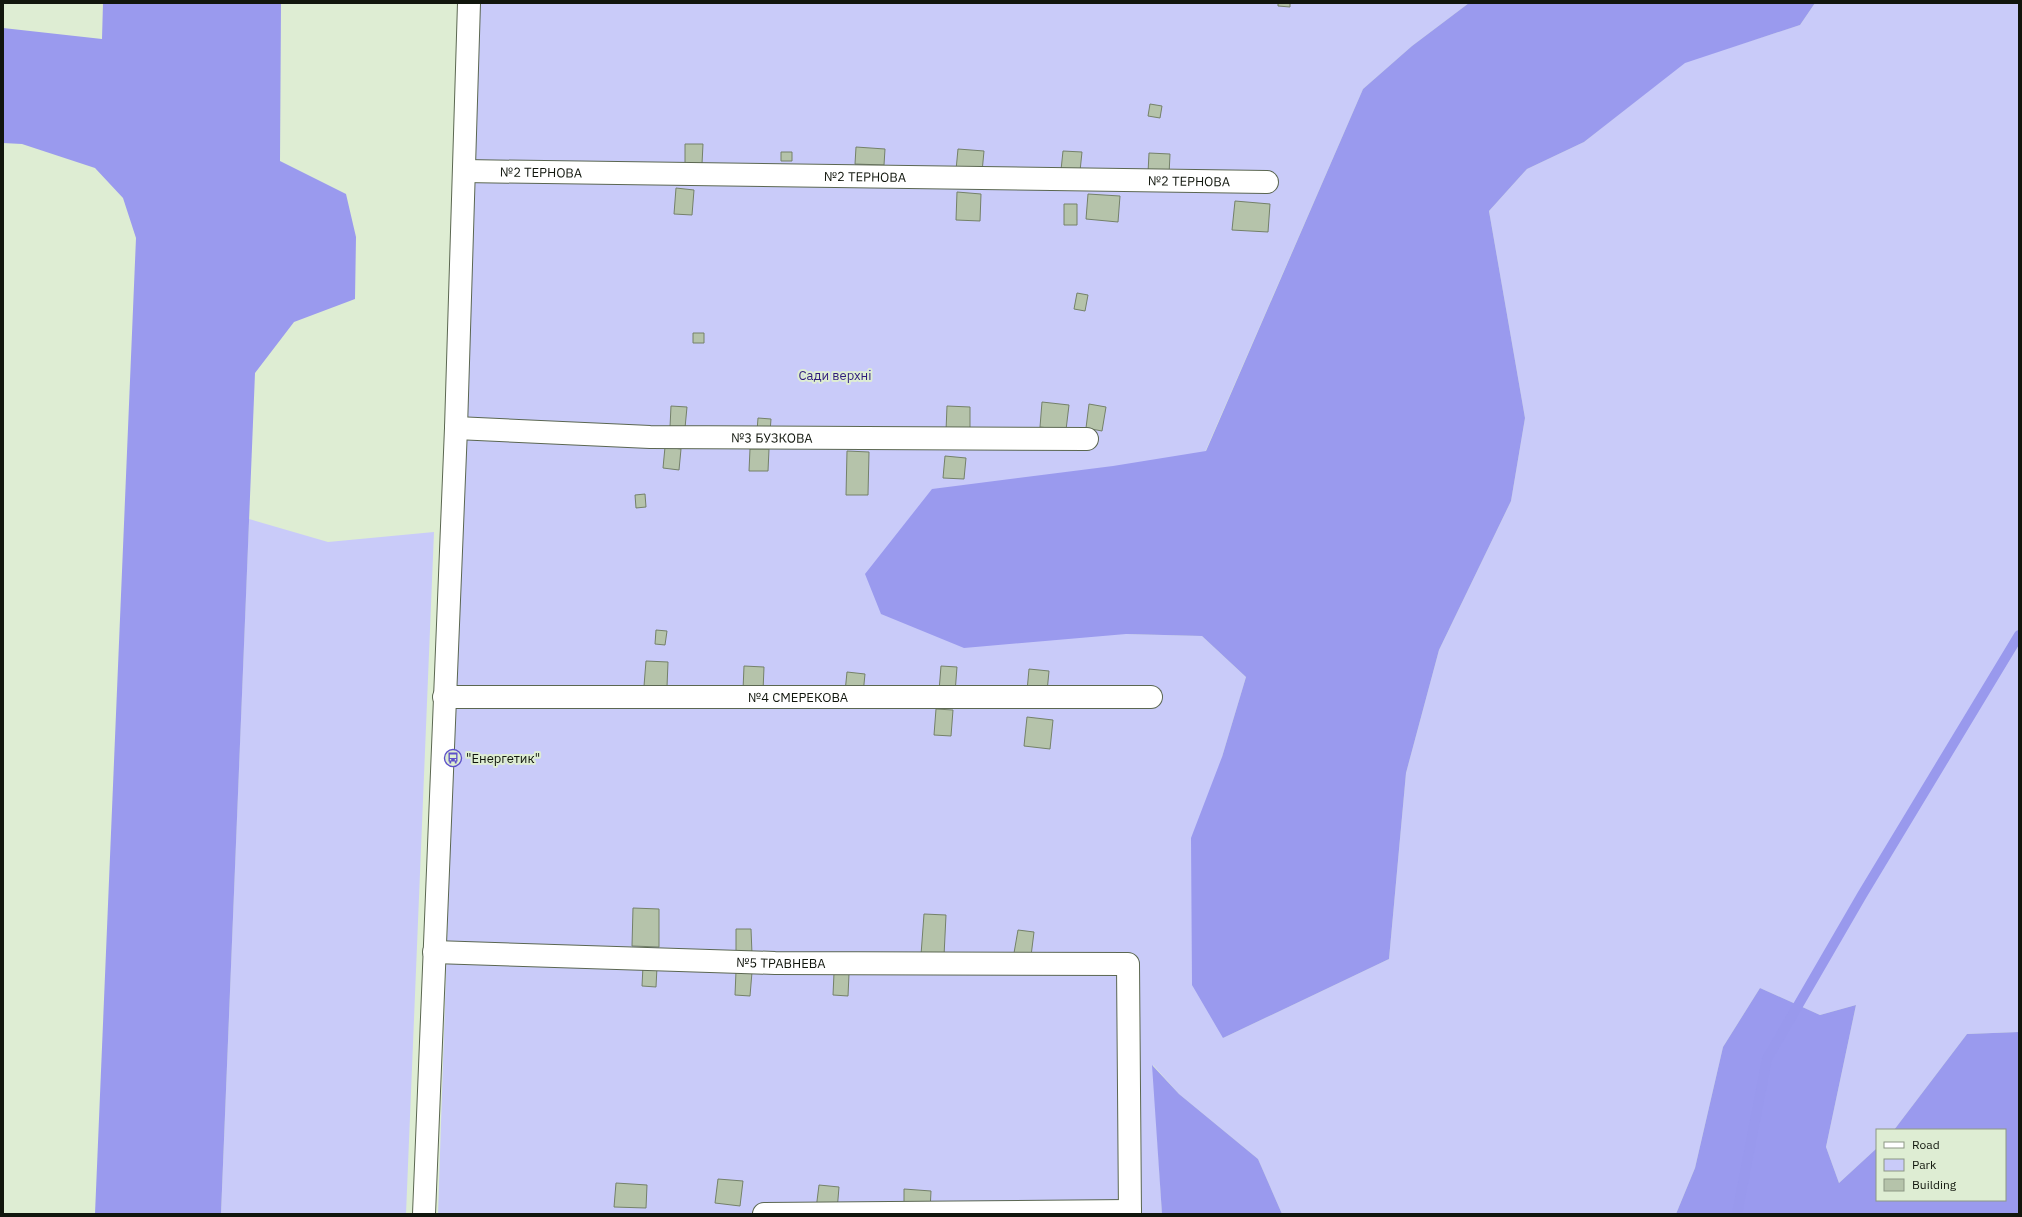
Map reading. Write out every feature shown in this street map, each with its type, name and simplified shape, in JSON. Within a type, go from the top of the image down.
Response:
[{"type":"street","points":[[424,1214],[456,428],[469,3]]},
{"type":"street","name":"№2 ТЕРНОВА","points":[[464,171],[1267,182]]},
{"type":"street","name":"№3 БУЗКОВА","points":[[456,428],[650,437],[1087,439]]},
{"type":"street","name":"№4 СМЕРЕКОВА","points":[[444,697],[1151,697]]},
{"type":"street","name":"№5 ТРАВНЕВА","points":[[434,952],[775,963],[1128,964],[1130,1213]]},
{"type":"street","points":[[764,1214],[1130,1213]]},
{"type":"green space","name":"Сади верхні","points":[[478,3],[1469,3],[1412,46],[1363,89],[1126,634],[1202,636],[1246,677],[1222,757],[1223,1038],[1389,959],[1406,773],[1439,650],[1511,501],[1525,418],[1489,211],[1527,169],[1584,142],[1685,62],[1800,25],[1815,3],[2019,3],[2019,1032],[1967,1034],[1895,1129],[1876,1129],[1876,1149],[1839,1183],[1826,1147],[1856,1005],[1820,1015],[1760,988],[1723,1047],[1695,1168],[1676,1214],[1282,1214],[1258,1159],[1179,1094],[1153,1065],[1162,1214],[438,1214]]},
{"type":"green space","points":[[249,519],[328,542],[434,532],[406,1214],[221,1214]]},
{"type":"shaded area","points":[[103,3],[281,3],[280,161],[346,194],[356,237],[355,299],[294,322],[255,373],[221,1214],[95,1214],[136,238],[123,198],[95,168],[22,144],[3,143],[3,28],[102,39]]},
{"type":"shaded area","points":[[1469,3],[1815,3],[1800,25],[1685,63],[1584,142],[1527,169],[1489,211],[1525,418],[1511,501],[1439,650],[1406,773],[1389,959],[1223,1038],[1192,985],[1191,838],[1222,757],[1246,677],[1202,636],[1126,634],[964,648],[881,614],[865,574],[932,489],[1113,466],[1206,451],[1363,89],[1412,46]]},
{"type":"shaded area","points":[[1760,988],[1820,1015],[1856,1005],[1826,1147],[1839,1183],[1876,1149],[1876,1201],[2006,1201],[2006,1129],[1895,1129],[1967,1034],[2019,1032],[2019,1214],[1676,1214],[1695,1168],[1723,1047]]},
{"type":"shaded area","points":[[1152,1065],[1179,1094],[1258,1159],[1282,1214],[1162,1214]]},
{"type":"building","points":[[1278,3],[1290,3],[1290,7],[1278,6]]},
{"type":"building","points":[[1150,104],[1162,106],[1160,118],[1148,116]]},
{"type":"building","points":[[685,144],[703,144],[702,164],[685,164]]},
{"type":"building","points":[[856,147],[885,149],[884,165],[855,164]]},
{"type":"building","points":[[958,149],[984,151],[982,172],[956,170]]},
{"type":"building","points":[[1063,151],[1082,152],[1080,171],[1061,170]]},
{"type":"building","points":[[781,152],[792,152],[792,161],[781,161]]},
{"type":"building","points":[[1149,153],[1170,154],[1169,175],[1148,173]]},
{"type":"building","points":[[676,188],[694,190],[692,215],[674,214]]},
{"type":"building","points":[[957,192],[981,194],[980,221],[956,220]]},
{"type":"building","points":[[1088,194],[1120,196],[1118,222],[1086,219]]},
{"type":"building","points":[[1235,201],[1270,204],[1268,232],[1232,230]]},
{"type":"building","points":[[1064,204],[1077,204],[1077,225],[1064,225]]},
{"type":"building","points":[[1077,293],[1088,295],[1085,311],[1074,309]]},
{"type":"building","points":[[693,333],[704,333],[704,343],[693,343]]},
{"type":"building","points":[[1042,402],[1069,405],[1066,430],[1040,427]]},
{"type":"building","points":[[1089,404],[1106,407],[1102,431],[1086,428]]},
{"type":"building","points":[[671,406],[687,407],[685,428],[670,427]]},
{"type":"building","points":[[947,406],[970,407],[970,431],[946,431]]},
{"type":"building","points":[[758,418],[771,419],[770,432],[757,431]]},
{"type":"building","points":[[665,447],[681,449],[679,470],[663,468]]},
{"type":"building","points":[[750,449],[769,449],[768,471],[749,471]]},
{"type":"building","points":[[847,451],[869,452],[868,495],[846,495]]},
{"type":"building","points":[[945,456],[966,458],[964,479],[943,478]]},
{"type":"building","points":[[645,494],[646,507],[636,508],[635,495]]},
{"type":"building","points":[[656,630],[667,631],[665,645],[655,644]]},
{"type":"building","points":[[646,661],[668,662],[667,687],[644,686]]},
{"type":"building","points":[[744,666],[764,667],[763,691],[743,690]]},
{"type":"building","points":[[941,666],[957,667],[955,693],[939,691]]},
{"type":"building","points":[[1029,669],[1049,671],[1047,692],[1027,691]]},
{"type":"building","points":[[847,672],[865,674],[863,694],[845,692]]},
{"type":"building","points":[[936,709],[953,710],[951,736],[934,735]]},
{"type":"building","points":[[1027,717],[1053,720],[1050,749],[1024,746]]},
{"type":"building","points":[[633,908],[659,909],[659,947],[632,946]]},
{"type":"building","points":[[924,914],[946,915],[944,956],[921,955]]},
{"type":"building","points":[[736,929],[751,929],[752,954],[736,954]]},
{"type":"building","points":[[1018,930],[1034,932],[1031,956],[1014,953]]},
{"type":"building","points":[[643,966],[657,967],[656,987],[642,986]]},
{"type":"building","points":[[736,971],[752,972],[750,996],[735,995]]},
{"type":"building","points":[[834,973],[849,974],[848,996],[833,995]]},
{"type":"building","points":[[718,1179],[743,1181],[740,1206],[715,1203]]},
{"type":"building","points":[[616,1183],[647,1185],[646,1208],[614,1207]]},
{"type":"building","points":[[819,1185],[839,1187],[837,1211],[816,1209]]},
{"type":"building","points":[[904,1189],[931,1191],[930,1211],[904,1210]]},
{"type":"waterway","points":[[1737,1214],[1767,1059],[1862,895],[2019,635]]},
{"type":"place","name":"\"Енергетик\"","points":[[453,758]]}]
